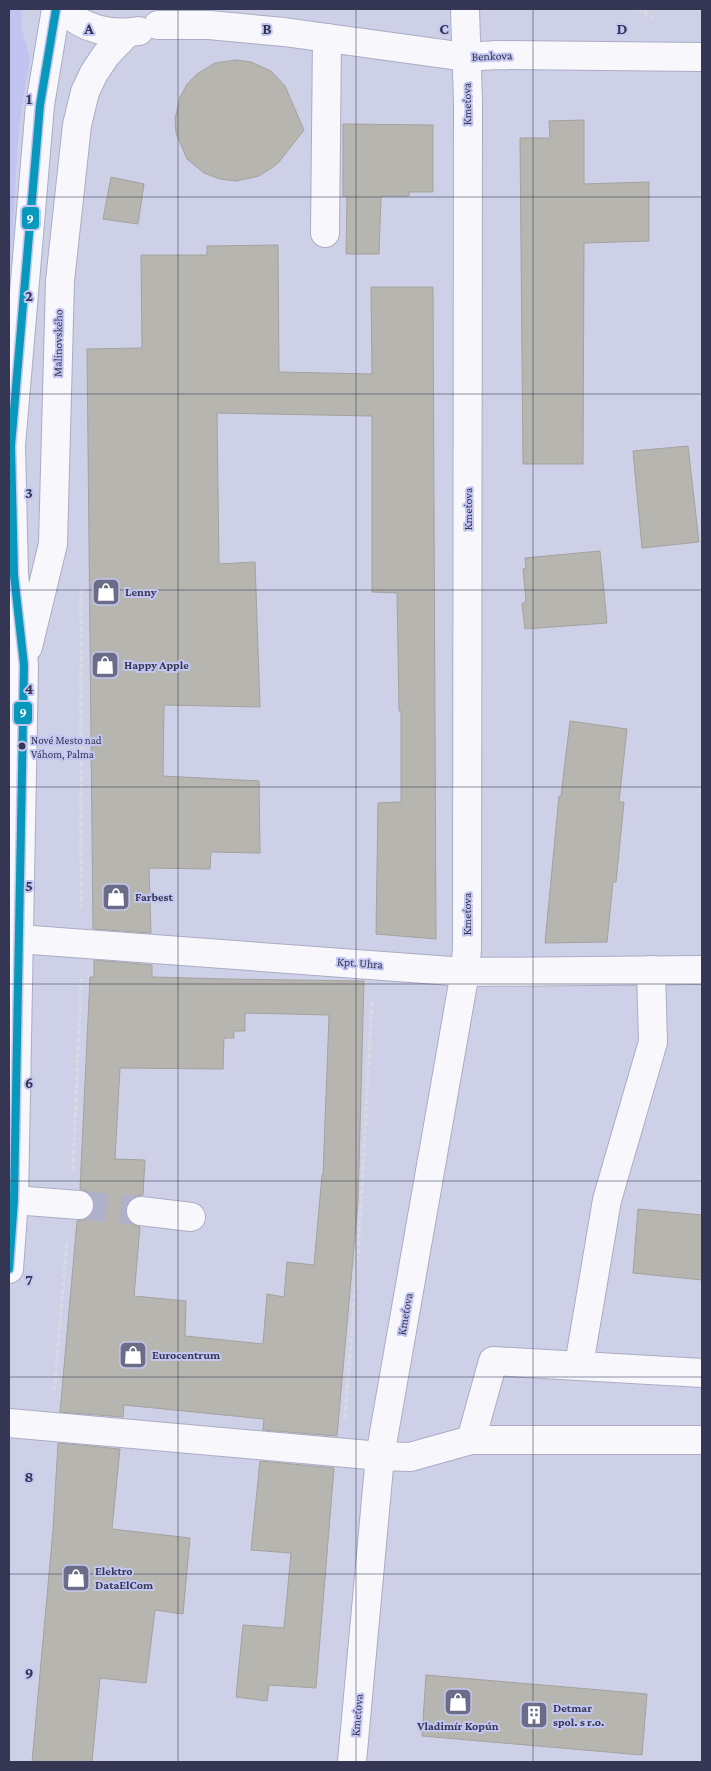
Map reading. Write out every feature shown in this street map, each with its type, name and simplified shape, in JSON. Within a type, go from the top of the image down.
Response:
[{"type":"street","name":"Malinovského","points":[[24,665],[14,575],[11,446],[40,105],[56,9]]},
{"type":"street","points":[[63,9],[71,17],[88,27],[107,32],[127,34],[143,31],[168,17]]},
{"type":"street","points":[[255,9],[284,32]]},
{"type":"street","name":"Kmeťova","points":[[352,1762],[380,1456],[465,972],[467,920],[468,142],[465,9]]},
{"type":"street","name":"Benkova","points":[[168,17],[466,57],[497,55],[702,57]]},
{"type":"street","name":"Malinovského","points":[[9,1269],[14,1200],[12,1104],[18,939],[15,800],[24,665],[53,544],[60,281],[77,125],[85,92],[94,73],[106,55],[127,34]]},
{"type":"street","points":[[324,233],[327,38]]},
{"type":"street","name":"Kpt. Uhra","points":[[18,939],[465,972],[702,970]]},
{"type":"street","points":[[579,1365],[607,1200],[653,1042],[650,970]]},
{"type":"street","points":[[14,1200],[78,1205]]},
{"type":"street","points":[[141,1211],[191,1217]]},
{"type":"street","points":[[471,1440],[493,1361],[702,1373]]},
{"type":"street","points":[[9,1423],[380,1456],[410,1457],[471,1440],[702,1440]]},
{"type":"path","points":[[645,13],[647,9]]},
{"type":"path","points":[[81,586],[82,944]]},
{"type":"path","points":[[342,1452],[360,1226],[373,964]]},
{"type":"shaded area","points":[[9,9],[22,9],[21,26],[30,58],[19,126],[9,291]]},
{"type":"building","points":[[236,60],[251,62],[271,71],[285,86],[304,130],[273,167],[259,176],[236,181],[220,179],[204,173],[187,159],[176,133],[175,119],[180,97],[187,84],[197,74],[215,63]]},
{"type":"building","points":[[584,120],[584,184],[649,182],[649,241],[584,243],[583,464],[523,464],[520,138],[550,138],[549,121]]},
{"type":"building","points":[[343,124],[433,125],[433,192],[409,192],[409,196],[381,196],[379,254],[346,254],[347,196],[343,196]]},
{"type":"building","points":[[111,177],[144,184],[138,224],[103,219]]},
{"type":"building","points":[[278,245],[279,372],[372,374],[371,287],[433,287],[436,939],[376,934],[378,803],[401,802],[401,711],[399,711],[397,593],[372,592],[372,416],[217,413],[219,564],[255,562],[260,707],[164,705],[163,776],[259,781],[260,853],[211,852],[210,869],[149,868],[151,933],[93,929],[87,349],[142,348],[141,255],[207,255],[207,246]]},
{"type":"building","points":[[688,446],[699,542],[642,548],[633,451]]},
{"type":"building","points":[[600,551],[607,623],[525,629],[522,604],[526,601],[523,569],[526,568],[525,558]]},
{"type":"building","points":[[570,721],[627,729],[619,802],[624,802],[616,882],[613,882],[607,942],[545,943],[559,796],[561,796]]},
{"type":"building","points":[[94,960],[152,965],[152,977],[364,981],[358,1202],[337,1436],[263,1430],[264,1419],[124,1405],[123,1417],[60,1412],[77,1221],[86,1219],[92,1213],[95,1206],[93,1198],[88,1192],[80,1189],[90,977],[94,977]],"holes":[[[245,1013],[329,1015],[323,1175],[314,1265],[287,1262],[284,1297],[267,1294],[263,1344],[185,1336],[186,1301],[134,1296],[140,1227],[131,1223],[126,1217],[125,1210],[129,1201],[135,1196],[143,1195],[145,1160],[115,1159],[120,1068],[223,1069],[224,1038],[234,1038],[234,1031],[245,1031]]]},
{"type":"building","points":[[638,1209],[702,1215],[702,1280],[633,1273]]},
{"type":"building","points":[[58,1443],[120,1449],[112,1529],[190,1538],[183,1614],[155,1610],[146,1683],[100,1678],[92,1762],[32,1762],[53,1530]]},
{"type":"building","points":[[260,1461],[334,1468],[316,1688],[269,1685],[267,1701],[236,1697],[243,1625],[284,1628],[291,1553],[251,1550]]},
{"type":"building","name":"Detmar spol. s r.o.","points":[[426,1675],[647,1694],[642,1755],[422,1736]]},
{"type":"tunnel","points":[[79,1205],[141,1211]]},
{"type":"transit line","name":"9","points":[[9,1269],[14,1200],[24,665],[14,575],[11,446],[40,105],[56,9]]},
{"type":"place","name":"Lenny","points":[[106,592]]},
{"type":"place","name":"Happy Apple","points":[[105,665]]},
{"type":"place","name":"Nové Mesto nad Váhom, Palma","points":[[22,746]]},
{"type":"place","name":"Farbest","points":[[116,897]]},
{"type":"place","name":"Eurocentrum","points":[[133,1355]]},
{"type":"place","name":"Elektro DataElCom","points":[[76,1578]]},
{"type":"place","name":"Vladimír Kopún","points":[[458,1702]]},
{"type":"place","name":"Detmar spol. s r.o.","points":[[534,1715]]}]
